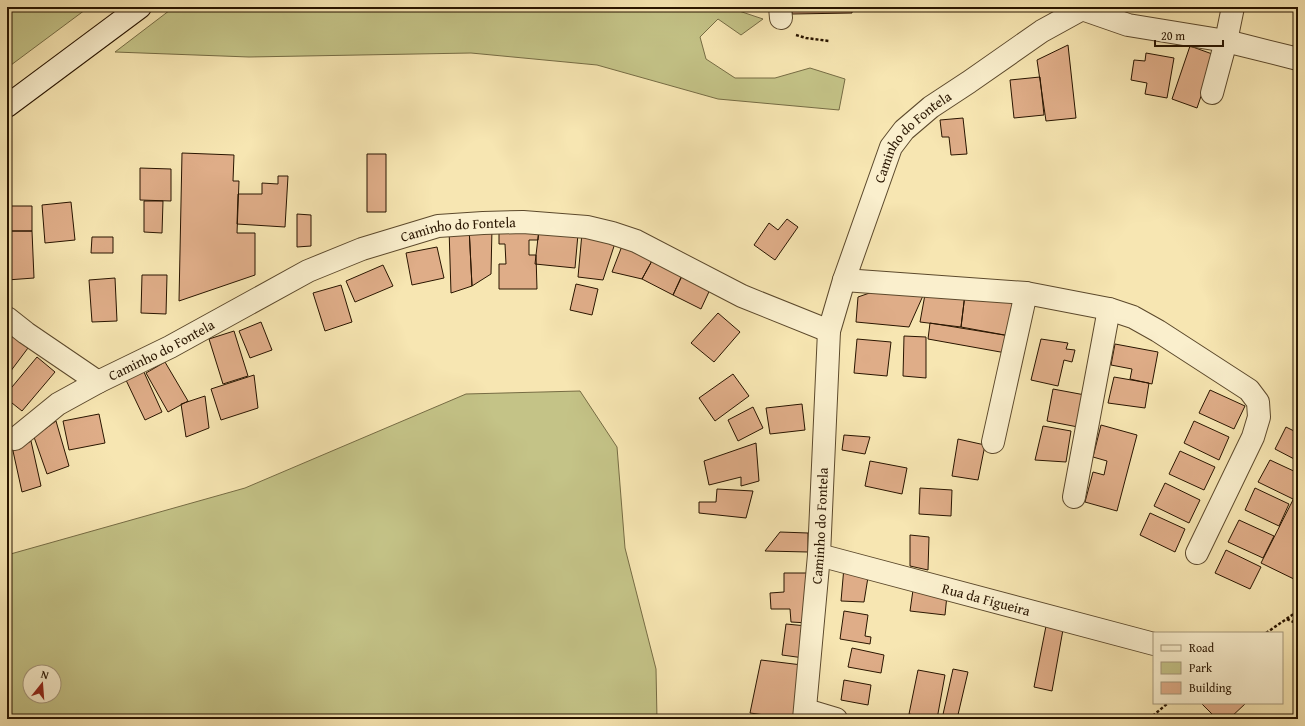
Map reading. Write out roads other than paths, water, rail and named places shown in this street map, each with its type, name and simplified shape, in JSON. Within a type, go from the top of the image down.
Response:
[{"type":"street","points":[[7,106],[140,7]]},
{"type":"street","points":[[1212,94],[1233,7]]},
{"type":"street","points":[[1082,8],[1128,25],[1226,41],[1298,59]]},
{"type":"street","name":"Caminho do Fontela","points":[[805,715],[819,555],[829,332],[844,280],[891,147],[904,130],[931,107],[1042,31],[1082,8]]},
{"type":"street","name":"Caminho do Fontela","points":[[15,439],[58,404],[98,382],[170,347],[308,271],[362,249],[438,226],[523,222],[587,227],[612,233],[636,242],[742,296],[829,332]]},
{"type":"street","points":[[844,280],[1026,293],[1109,309],[1133,316],[1248,390],[1258,402],[1259,417],[1253,437],[1197,552]]},
{"type":"street","points":[[993,442],[1026,293]]},
{"type":"street","points":[[1074,497],[1109,309]]},
{"type":"street","name":"Caminho do Fontela","points":[[7,318],[26,333],[98,382]]},
{"type":"street","name":"Rua da Figueira","points":[[819,555],[1153,644]]},
{"type":"street","points":[[805,715],[836,719]]}]
